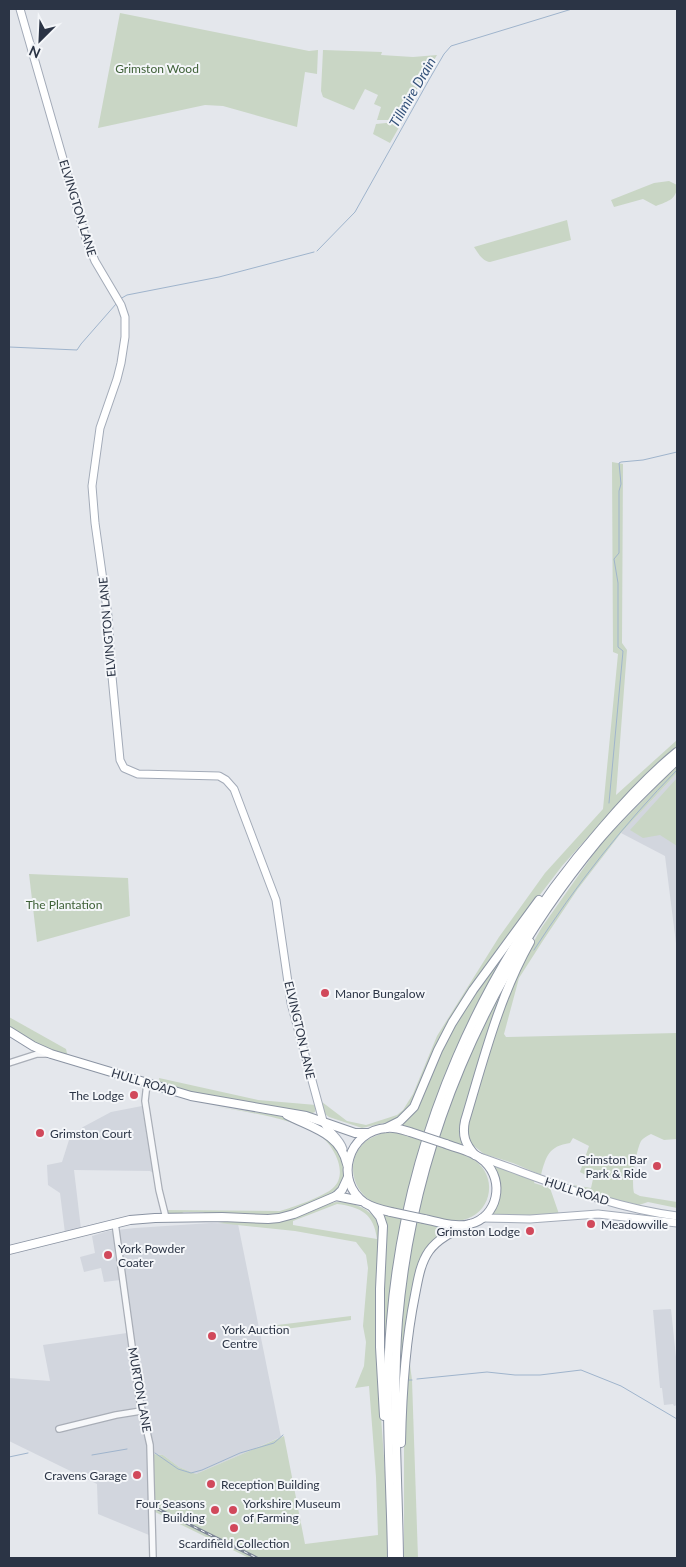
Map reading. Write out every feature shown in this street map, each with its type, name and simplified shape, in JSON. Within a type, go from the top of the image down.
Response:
[{"type":"highway","points":[[392,1558],[389,1343],[396,1278],[412,1193],[430,1128],[458,1054],[484,999],[515,944],[559,879],[614,814],[677,752]]},
{"type":"highway","points":[[399,1558],[395,1368],[398,1318],[406,1253],[422,1178],[436,1131],[464,1059],[507,972],[536,924],[597,842],[677,760]]},
{"type":"highway","points":[[389,1437],[384,1420],[380,1347],[383,1226],[380,1217],[355,1193],[348,1177],[348,1166],[352,1150],[367,1133],[386,1128],[400,1121],[414,1107],[438,1050],[452,1023],[473,990],[544,893],[559,879]]},
{"type":"highway","points":[[397,1482],[405,1352],[420,1271],[434,1245],[445,1236],[482,1218],[493,1205],[497,1188],[494,1175],[488,1165],[477,1156],[465,1141],[463,1133],[465,1121],[506,993],[536,924]]},
{"type":"highway","name":"HULL ROAD","points":[[9,1031],[33,1046],[51,1054],[191,1096],[285,1114],[298,1114],[355,1132],[367,1133]]},
{"type":"highway","name":"HULL ROAD","points":[[285,1114],[330,1136],[344,1152],[348,1166]]},
{"type":"highway","points":[[386,1128],[410,1132],[477,1156]]},
{"type":"highway","points":[[9,1250],[130,1220],[155,1218],[279,1218],[294,1214],[336,1196],[342,1190],[348,1177]]},
{"type":"highway","points":[[336,1196],[350,1198],[391,1212],[424,1219],[455,1225],[470,1224]]},
{"type":"main road","name":"ELVINGTON LANE","points":[[20,9],[86,240],[98,266],[119,301],[125,317],[126,329],[122,357],[117,380],[100,428],[92,486],[95,523],[108,616],[120,760],[128,771],[138,774],[219,776],[226,780],[234,790],[276,900],[289,995],[323,1121],[326,1127],[339,1140],[344,1152]]},
{"type":"main road","name":"HULL ROAD","points":[[477,1156],[598,1200],[677,1216]]},
{"type":"main road","name":"HULL ROAD","points":[[482,1218],[530,1219],[598,1214],[677,1224]]},
{"type":"street","points":[[24,1057],[30,1053],[33,1046]]},
{"type":"street","points":[[9,1062],[37,1054],[51,1054]]},
{"type":"street","points":[[147,1083],[145,1101],[161,1202],[166,1218]]},
{"type":"street","points":[[155,1218],[161,1202]]},
{"type":"street","name":"MURTON LANE","points":[[115,1223],[141,1411],[150,1445],[153,1558]]},
{"type":"street","points":[[58,1429],[141,1411]]},
{"type":"shaded area","points":[[677,773],[677,951],[665,856],[621,833]]},
{"type":"shaded area","points":[[142,1106],[153,1173],[150,1171],[74,1170],[81,1229],[65,1233],[60,1193],[48,1185],[47,1165],[62,1162],[69,1140],[83,1127],[111,1112]]},
{"type":"shaded area","points":[[211,1223],[238,1224],[281,1437],[196,1474],[179,1467],[163,1455],[148,1453],[149,1535],[98,1514],[97,1484],[9,1441],[9,1378],[50,1381],[43,1345],[127,1333],[120,1280],[104,1282],[101,1268],[84,1272],[80,1257],[95,1253],[92,1236],[108,1231],[135,1228]]},
{"type":"shaded area","points":[[671,1309],[677,1367],[677,1405],[674,1406],[673,1404],[664,1405],[662,1388],[660,1388],[653,1310]]},
{"type":"green space","name":"Grimston Wood","points":[[120,13],[309,51],[318,50],[317,74],[305,72],[297,127],[223,106],[205,105],[98,128]]},
{"type":"green space","points":[[323,50],[382,52],[381,55],[413,57],[437,55],[403,113],[396,120],[377,120],[381,107],[374,104],[378,95],[365,89],[354,110],[323,97],[321,91]]},
{"type":"green space","points":[[376,124],[401,124],[390,143],[373,134]]},
{"type":"green space","points":[[669,181],[677,185],[676,193],[668,201],[656,206],[643,199],[614,207],[611,200],[654,183]]},
{"type":"green space","points":[[567,220],[571,240],[490,262],[482,258],[474,247]]},
{"type":"green space","points":[[612,462],[623,464],[622,643],[627,650],[616,795],[677,740],[677,748],[606,817],[562,866],[500,947],[476,980],[411,1106],[397,1120],[362,1128],[329,1117],[325,1114],[322,1102],[347,1121],[366,1125],[397,1115],[403,1110],[413,1094],[437,1036],[499,937],[545,873],[603,809],[618,654],[613,652]]},
{"type":"green space","points":[[677,766],[677,773],[621,833],[577,890],[544,939],[519,978],[504,1034],[506,1037],[677,1033],[677,1139],[664,1140],[651,1134],[641,1141],[634,1167],[633,1188],[634,1193],[640,1196],[677,1202],[677,1208],[648,1202],[639,1205],[572,1187],[573,1185],[591,1188],[593,1179],[580,1172],[589,1146],[573,1138],[570,1143],[553,1149],[547,1157],[541,1175],[513,1163],[484,1154],[469,1142],[467,1128],[473,1109],[473,1099],[502,1010],[525,957],[542,927],[602,842]]},
{"type":"green space","points":[[677,778],[677,846],[660,835],[643,838],[630,830]]},
{"type":"green space","name":"The Plantation","points":[[29,874],[128,878],[130,916],[37,942]]},
{"type":"green space","points":[[508,949],[463,1040],[425,1133],[398,1125],[410,1116],[444,1044],[464,1008]]},
{"type":"green space","points":[[518,956],[464,1115],[459,1135],[465,1148],[446,1143],[437,1137],[475,1040]]},
{"type":"green space","points":[[9,1017],[66,1049],[68,1058],[45,1048],[9,1028]]},
{"type":"green space","points":[[159,1078],[258,1100],[316,1105],[315,1112],[310,1114],[278,1107],[210,1098],[160,1084]]},
{"type":"green space","points":[[212,1106],[295,1120],[332,1139],[345,1161],[345,1179],[342,1185],[331,1194],[309,1205],[279,1216],[184,1212],[176,1216],[166,1213],[165,1210],[280,1211],[323,1195],[338,1182],[340,1168],[338,1160],[330,1146],[319,1135],[282,1119]]},
{"type":"green space","points":[[382,1133],[398,1133],[423,1141],[405,1210],[374,1203],[366,1198],[356,1183],[353,1167],[354,1158],[358,1150],[370,1138]]},
{"type":"green space","points":[[435,1145],[468,1157],[478,1163],[484,1170],[488,1179],[488,1196],[480,1211],[472,1217],[452,1221],[417,1213]]},
{"type":"green space","points":[[492,1165],[535,1180],[534,1183],[550,1188],[559,1214],[508,1217],[489,1214],[498,1197]]},
{"type":"green space","points":[[336,1202],[349,1203],[361,1207],[371,1213],[380,1223],[377,1361],[387,1500],[388,1558],[249,1558],[153,1511],[153,1454],[163,1455],[179,1467],[196,1474],[284,1436],[305,1544],[378,1535],[376,1477],[369,1386],[355,1388],[364,1366],[366,1342],[363,1326],[368,1268],[366,1255],[356,1242],[295,1231],[218,1223],[285,1220],[298,1217]],"holes":[[[337,1204],[353,1207],[365,1213],[373,1223],[377,1239],[293,1225],[293,1221]]]},
{"type":"green space","points":[[382,1214],[403,1219],[384,1384]]},
{"type":"green space","points":[[415,1221],[451,1228],[424,1254],[401,1376],[398,1379],[404,1286]]},
{"type":"green space","points":[[351,1316],[351,1320],[271,1331],[268,1329],[269,1326]]},
{"type":"green space","points":[[409,1357],[412,1380],[418,1558],[404,1558],[404,1437]]},
{"type":"waterway","name":"Tillmire Drain","points":[[317,251],[355,212],[430,78],[451,46],[572,9]]},
{"type":"waterway","name":"Tillmire Drain","points":[[120,299],[127,295],[219,277],[314,252]]},
{"type":"waterway","name":"Tillmire Drain","points":[[9,347],[77,350],[116,304]]},
{"type":"waterway","points":[[609,803],[623,651],[618,647],[618,583],[614,559],[619,553],[619,491],[621,484],[619,463],[643,460],[677,452]]},
{"type":"waterway","points":[[534,950],[566,902],[601,856],[677,770]]},
{"type":"waterway","points":[[417,1379],[487,1372],[540,1375],[581,1370],[621,1386],[677,1419]]},
{"type":"waterway","points":[[155,1453],[178,1469],[191,1473],[240,1453],[274,1443],[283,1435]]},
{"type":"waterway","points":[[92,1455],[127,1449]]},
{"type":"waterway","points":[[9,1457],[28,1453]]},
{"type":"railway","points":[[158,1509],[257,1558]]},
{"type":"place","name":"Manor Bungalow","points":[[325,993]]},
{"type":"place","name":"The Lodge","points":[[134,1095]]},
{"type":"place","name":"Grimston Court","points":[[40,1133]]},
{"type":"place","name":"Grimston Bar Park & Ride","points":[[657,1166]]},
{"type":"place","name":"Meadowville","points":[[591,1224]]},
{"type":"place","name":"Grimston Lodge","points":[[530,1231]]},
{"type":"place","name":"York Powder Coater","points":[[108,1255]]},
{"type":"place","name":"York Auction Centre","points":[[212,1336]]},
{"type":"place","name":"Cravens Garage","points":[[137,1475]]},
{"type":"place","name":"Reception Building","points":[[211,1484]]},
{"type":"place","name":"Four Seasons Building","points":[[215,1510]]},
{"type":"place","name":"Yorkshire Museum of Farming","points":[[233,1510]]},
{"type":"place","name":"Scardifield Collection","points":[[234,1528]]}]
